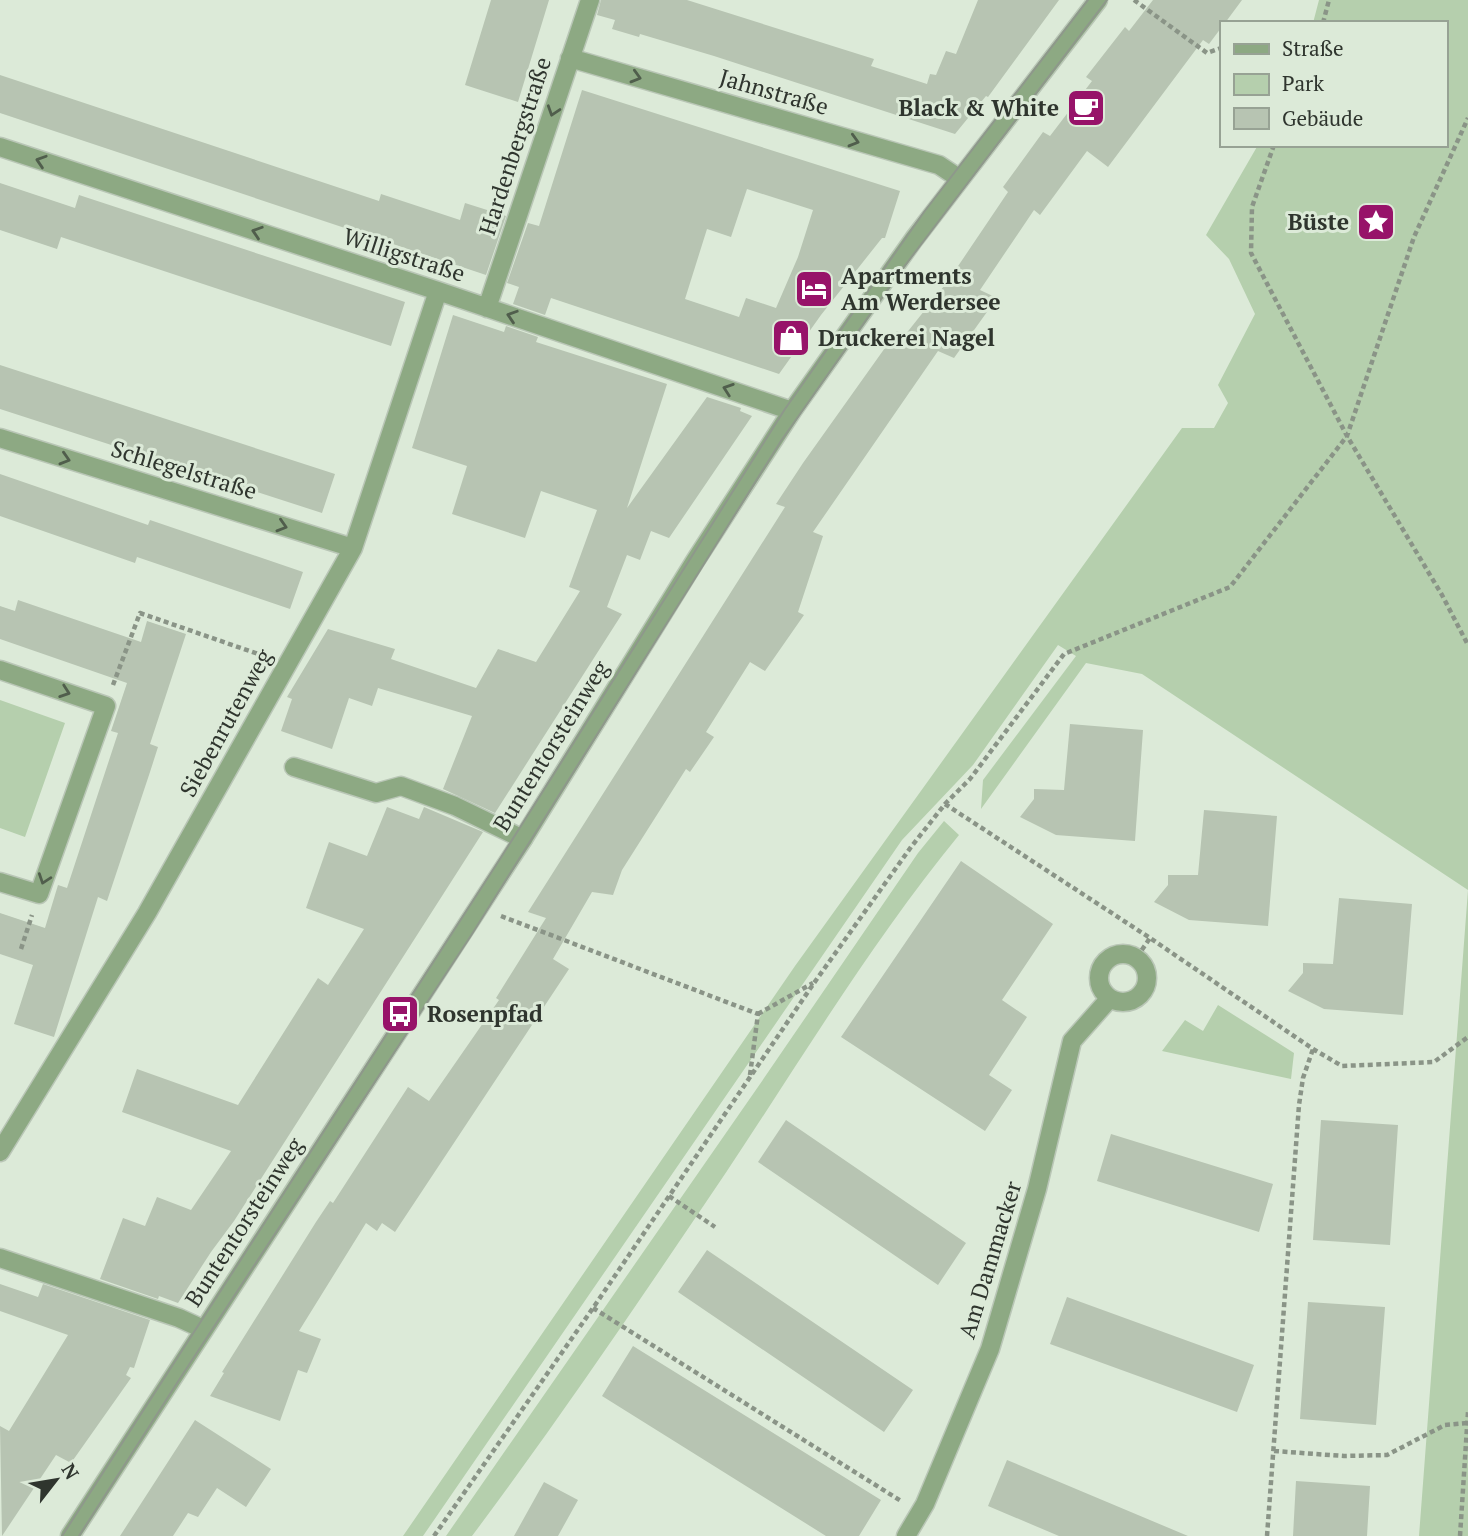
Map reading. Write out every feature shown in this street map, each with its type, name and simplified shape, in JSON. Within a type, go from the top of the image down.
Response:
[{"type":"street","name":"Hardenbergstraße","points":[[487,308],[590,0]]},
{"type":"street","name":"Buntentorsteinweg","points":[[70,1536],[523,839],[695,561],[792,411],[914,239],[1098,0]]},
{"type":"street","name":"Jahnstraße","points":[[570,58],[939,165],[960,180]]},
{"type":"street","name":"Willigstraße","points":[[0,147],[792,411]]},
{"type":"street","name":"Siebenrutenweg","points":[[0,1152],[147,913],[353,548],[438,291]]},
{"type":"street","name":"Schlegelstraße","points":[[0,438],[353,548]]},
{"type":"street","points":[[0,670],[106,706],[39,894],[0,882]]},
{"type":"street","points":[[294,767],[376,793],[401,786],[455,806],[523,839]]},
{"type":"street","points":[[1119,953],[1137,957],[1144,964],[1147,973],[1147,983],[1143,991],[1137,998],[1128,1001],[1110,998],[1103,991],[1100,982],[1099,972],[1103,964],[1119,953]]},
{"type":"street","name":"Am Dammacker","points":[[906,1536],[920,1513],[993,1338],[1037,1189],[1072,1041],[1110,998]]},
{"type":"street","points":[[0,1258],[178,1318],[203,1329]]},
{"type":"path","points":[[1134,0],[1208,53],[1220,48]]},
{"type":"path","points":[[1324,21],[1329,0]]},
{"type":"path","points":[[434,1536],[593,1308],[814,982],[945,804],[970,779],[1064,654],[1230,587],[1347,436],[1414,237],[1468,118]]},
{"type":"path","points":[[1273,147],[1252,207],[1251,253],[1347,436],[1468,645]]},
{"type":"path","points":[[106,706],[140,612],[287,664]]},
{"type":"path","points":[[945,804],[1342,1066],[1434,1062],[1468,1037]]},
{"type":"path","points":[[21,950],[39,894]]},
{"type":"path","points":[[477,908],[758,1013],[814,982]]},
{"type":"path","points":[[1137,957],[1150,938]]},
{"type":"path","points":[[750,1077],[758,1013]]},
{"type":"path","points":[[1267,1536],[1300,1091],[1313,1049]]},
{"type":"path","points":[[669,1196],[715,1227]]},
{"type":"path","points":[[593,1308],[920,1513]]},
{"type":"path","points":[[1460,1536],[1468,1412]]},
{"type":"path","points":[[1274,1451],[1344,1456],[1387,1455],[1445,1425],[1468,1423]]},
{"type":"green space","points":[[1319,0],[1468,0],[1468,890],[1142,674],[1086,663],[981,809],[983,780],[1076,656],[1058,645],[973,765],[902,840],[423,1536],[403,1536],[795,966],[1182,428],[1214,428],[1228,403],[1218,385],[1255,314],[1229,259],[1206,235],[1257,147],[1447,147],[1447,21],[1314,21]]},
{"type":"green space","points":[[0,700],[65,723],[25,837],[0,828]]},
{"type":"green space","points":[[944,821],[959,835],[868,958],[602,1355],[472,1536],[446,1536],[918,853]]},
{"type":"green space","points":[[1468,890],[1468,1536],[1419,1536]]},
{"type":"green space","points":[[1218,1005],[1294,1053],[1291,1079],[1162,1051],[1185,1020],[1203,1031]]},
{"type":"building","points":[[491,0],[549,0],[518,102],[465,85]]},
{"type":"building","points":[[601,0],[687,0],[874,59],[871,66],[927,84],[930,74],[936,75],[946,51],[956,54],[978,0],[1059,0],[988,97],[986,96],[955,134],[714,56],[640,34],[639,37],[612,29],[615,20],[597,15]]},
{"type":"building","points":[[1153,0],[1242,0],[1226,21],[1220,21],[1220,29],[1209,44],[1203,40],[1108,167],[1087,151],[1040,215],[1034,210],[980,290],[997,298],[954,358],[938,351],[813,532],[823,536],[798,612],[804,615],[765,671],[750,662],[706,732],[714,737],[690,772],[686,769],[622,870],[613,895],[592,892],[553,959],[569,969],[395,1232],[382,1223],[377,1231],[366,1223],[299,1331],[321,1339],[307,1373],[298,1370],[280,1421],[210,1396],[224,1373],[222,1372],[316,1222],[330,1201],[333,1203],[408,1087],[429,1101],[499,1000],[496,998],[546,918],[528,912],[785,507],[776,504],[803,463],[897,331],[905,335],[948,281],[1008,192],[1003,187],[1043,132],[1050,136],[1092,81],[1086,77],[1125,27],[1129,31]]},
{"type":"building","points":[[0,75],[379,201],[381,194],[460,220],[465,203],[506,216],[486,275],[0,113]]},
{"type":"building","points":[[582,90],[900,191],[885,238],[882,238],[821,315],[779,374],[551,298],[545,315],[513,304],[519,287],[507,283],[528,223],[539,226]],"holes":[[[747,189],[813,210],[798,257],[776,308],[746,298],[739,317],[685,299],[707,229],[731,237]]]},
{"type":"building","points":[[0,183],[75,208],[79,195],[405,302],[391,346],[61,237],[57,249],[0,230]]},
{"type":"building","points":[[453,315],[504,332],[506,326],[538,337],[536,342],[667,384],[627,508],[707,397],[741,408],[740,411],[752,416],[669,538],[651,531],[640,560],[627,555],[607,607],[622,614],[495,813],[443,789],[472,716],[378,688],[372,706],[349,698],[332,749],[281,731],[292,699],[287,697],[328,629],[395,649],[391,659],[476,688],[498,649],[536,662],[580,591],[569,587],[597,510],[541,491],[525,538],[452,514],[467,466],[412,448]]},
{"type":"building","points":[[0,365],[335,474],[322,513],[0,409]]},
{"type":"building","points":[[0,474],[148,525],[150,520],[303,572],[290,609],[137,557],[135,563],[0,516]]},
{"type":"building","points":[[18,600],[141,642],[147,621],[186,634],[150,744],[158,747],[150,772],[107,901],[98,897],[54,1037],[14,1024],[33,965],[0,954],[0,913],[45,928],[58,885],[67,888],[118,733],[111,731],[127,683],[0,639],[0,606],[15,611]]},
{"type":"building","points":[[1070,724],[1143,730],[1135,841],[1056,835],[1020,817],[1034,799],[1034,789],[1064,790]]},
{"type":"building","points":[[387,807],[419,819],[424,807],[483,832],[234,1221],[178,1303],[100,1279],[123,1218],[145,1226],[157,1197],[191,1210],[231,1151],[122,1112],[137,1069],[238,1105],[318,978],[328,985],[364,929],[306,908],[329,842],[367,856]]},
{"type":"building","points":[[1204,810],[1277,816],[1268,926],[1189,920],[1154,902],[1168,885],[1168,875],[1198,875]]},
{"type":"building","points":[[961,861],[1053,924],[1002,1000],[1027,1017],[989,1075],[1012,1090],[985,1131],[841,1037]]},
{"type":"building","points":[[1339,898],[1412,904],[1403,1015],[1324,1009],[1288,991],[1303,973],[1303,963],[1333,964]]},
{"type":"building","points":[[786,1120],[966,1243],[938,1285],[758,1162]]},
{"type":"building","points":[[1321,1120],[1398,1125],[1390,1245],[1313,1240]]},
{"type":"building","points":[[1111,1134],[1273,1184],[1259,1232],[1097,1181]]},
{"type":"building","points":[[707,1250],[913,1390],[884,1432],[678,1292]]},
{"type":"building","points":[[0,1284],[38,1297],[43,1284],[150,1320],[134,1368],[130,1367],[126,1375],[131,1378],[71,1463],[56,1455],[2,1536],[0,1426],[9,1431],[68,1335],[0,1311]]},
{"type":"building","points":[[1067,1297],[1254,1365],[1237,1412],[1050,1344]]},
{"type":"building","points":[[1308,1302],[1385,1307],[1376,1425],[1300,1419]]},
{"type":"building","points":[[633,1346],[881,1500],[859,1536],[826,1536],[602,1396]]},
{"type":"building","points":[[195,1420],[271,1469],[246,1507],[217,1488],[198,1517],[188,1513],[173,1536],[120,1536]]},
{"type":"building","points":[[1007,1460],[1188,1536],[1059,1536],[988,1506]]},
{"type":"building","points":[[1296,1481],[1370,1486],[1367,1536],[1293,1536]]},
{"type":"building","points":[[544,1482],[578,1500],[558,1536],[514,1536]]},
{"type":"tram line","points":[[62,1536],[500,859],[785,409],[924,212],[1088,0]]},
{"type":"tram line","points":[[79,1536],[472,934],[781,441],[897,276],[1107,0]]},
{"type":"place","name":"Black & White","points":[[1086,108]]},
{"type":"place","name":"Büste","points":[[1376,222]]},
{"type":"place","name":"Apartments Am Werdersee","points":[[814,289]]},
{"type":"place","name":"Druckerei Nagel","points":[[791,338]]},
{"type":"place","name":"Rosenpfad","points":[[400,1014]]}]
